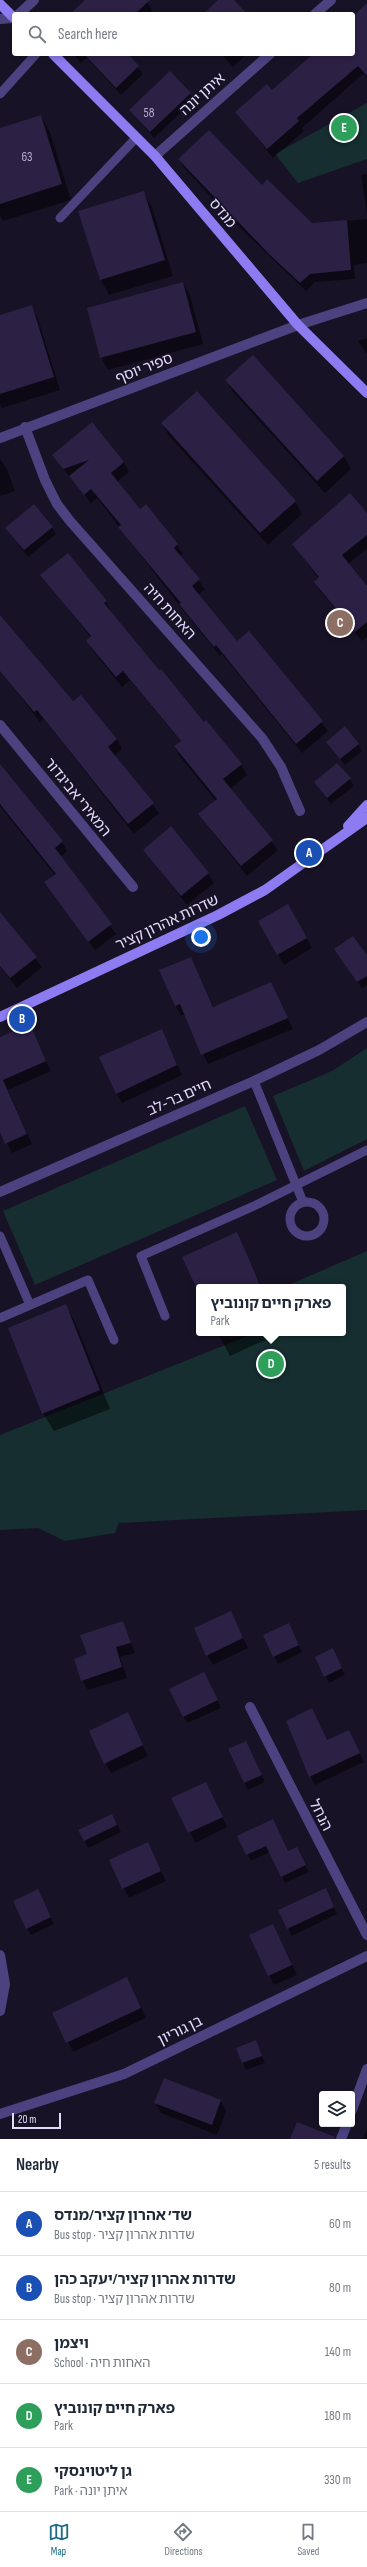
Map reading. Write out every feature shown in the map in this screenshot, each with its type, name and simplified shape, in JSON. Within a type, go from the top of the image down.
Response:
[{"type":"street","points":[[21,12],[34,0]]},
{"type":"street","points":[[317,12],[331,0]]},
{"type":"street","points":[[0,4],[12,16]]},
{"type":"street","points":[[0,18],[12,18]]},
{"type":"street","name":"מנדס","points":[[56,56],[135,139],[155,156],[298,325],[367,394]]},
{"type":"street","name":"איתן יונה","points":[[155,156],[268,56]]},
{"type":"street","name":"ספיר יוסף","points":[[0,438],[25,427],[298,325],[367,303]]},
{"type":"street","name":"האחות חיה","points":[[25,427],[57,504],[70,522],[262,738],[281,767],[300,811]]},
{"type":"street","name":"המאירי אביגדור","points":[[0,725],[133,887]]},
{"type":"street","name":"שדרות אהרון קציר","points":[[338,837],[367,805]]},
{"type":"street","name":"שדרות אהרון קציר","points":[[0,1017],[218,915],[265,890],[338,837],[367,818]]},
{"type":"street","name":"חיים בר-לב","points":[[0,1192],[254,1081],[319,1050],[367,1022]]},
{"type":"street","name":"הנחל","points":[[250,1707],[367,1935]]},
{"type":"street","points":[[0,1955],[5,1984],[0,2011]]},
{"type":"street","name":"בן גוריון","points":[[0,2114],[124,2074],[367,1956]]},
{"type":"street","points":[[355,2102],[366,2075]]},
{"type":"street","points":[[341,2139],[346,2127]]},
{"type":"lane","points":[[0,94],[34,56]]},
{"type":"lane","points":[[60,218],[135,139]]},
{"type":"lane","points":[[254,1081],[303,1202]]},
{"type":"lane","points":[[165,1316],[141,1256],[297,1186],[367,1150]]},
{"type":"lane","points":[[0,1236],[30,1305]]},
{"type":"lane","points":[[0,1318],[88,1280],[114,1340]]},
{"type":"green space","points":[[367,103],[367,159],[298,183],[275,154]]},
{"type":"green space","points":[[367,1048],[367,1139],[304,1171],[273,1096],[332,1071]]},
{"type":"green space","points":[[245,1106],[277,1180],[35,1285],[3,1211]]},
{"type":"green space","points":[[367,1251],[367,1510],[119,1523],[115,1533],[65,1541],[38,1528],[0,1530],[0,1435],[248,1336],[346,1336],[346,1284],[291,1284]]},
{"type":"building","points":[[85,0],[150,0],[137,12],[72,12]]},
{"type":"building","points":[[218,0],[234,0],[245,12],[205,12]]},
{"type":"building","points":[[367,3],[367,76],[358,66],[297,118],[299,121],[267,149],[235,112],[267,84],[272,90],[311,56],[355,56],[355,14]]},
{"type":"building","points":[[86,56],[130,56],[139,66],[116,88]]},
{"type":"building","points":[[170,71],[191,93],[150,132],[129,110]]},
{"type":"building","points":[[41,115],[62,184],[0,204],[0,128]]},
{"type":"building","points":[[209,130],[262,185],[267,179],[312,223],[347,220],[351,270],[310,274],[300,283],[269,254],[178,159]]},
{"type":"building","points":[[144,191],[165,260],[100,280],[78,211]]},
{"type":"building","points":[[183,282],[196,332],[100,358],[87,308]]},
{"type":"building","points":[[32,305],[54,377],[0,394],[0,315]]},
{"type":"building","points":[[253,355],[344,456],[317,481],[225,380]]},
{"type":"building","points":[[197,391],[296,501],[260,533],[161,423]]},
{"type":"building","points":[[92,422],[124,462],[111,473],[140,509],[146,504],[178,544],[174,548],[200,579],[192,586],[237,641],[249,631],[323,721],[296,744],[216,645],[214,647],[179,604],[181,603],[118,527],[121,525],[91,489],[84,495],[69,476],[89,460],[63,469],[52,455]]},
{"type":"building","points":[[350,493],[367,513],[367,535],[342,555],[367,586],[367,622],[355,632],[314,582],[319,577],[292,544]]},
{"type":"building","points":[[34,504],[53,527],[24,550],[5,528]]},
{"type":"building","points":[[68,553],[107,601],[104,603],[159,670],[161,669],[204,722],[206,720],[242,764],[223,779],[273,840],[241,866],[198,814],[217,799],[174,746],[181,741],[123,671],[116,677],[86,641],[91,636],[40,575]]},
{"type":"building","points":[[0,615],[73,701],[81,695],[117,739],[108,747],[154,803],[128,824],[37,710],[34,712],[0,671]]},
{"type":"building","points":[[345,726],[359,744],[340,759],[326,742]]},
{"type":"building","points":[[337,763],[351,778],[327,798],[314,782]]},
{"type":"building","points":[[0,764],[63,841],[55,848],[112,924],[88,942],[44,882],[56,874],[0,804]]},
{"type":"building","points":[[171,826],[209,873],[181,896],[143,850]]},
{"type":"building","points":[[288,904],[307,938],[277,955],[258,921]]},
{"type":"building","points":[[0,912],[37,957],[10,978],[0,966]]},
{"type":"building","points":[[353,936],[367,955],[367,976],[357,982],[334,949]]},
{"type":"building","points":[[191,957],[213,1007],[271,982],[288,1018],[201,1055],[180,1004],[175,1006],[159,970]]},
{"type":"building","points":[[30,1024],[46,1061],[3,1080],[27,1134],[5,1144],[0,1132],[0,1037]]},
{"type":"building","points":[[162,1029],[177,1065],[116,1094],[99,1057]]},
{"type":"building","points":[[237,1232],[260,1284],[196,1284],[196,1287],[182,1257]]},
{"type":"building","points":[[66,1304],[100,1390],[42,1414],[8,1328]]},
{"type":"building","points":[[231,1611],[243,1638],[206,1656],[194,1628]]},
{"type":"building","points":[[123,1621],[131,1643],[116,1647],[122,1667],[81,1681],[74,1659],[87,1654],[80,1635]]},
{"type":"building","points":[[289,1623],[299,1645],[273,1657],[263,1635]]},
{"type":"building","points":[[333,1648],[342,1668],[324,1677],[315,1657]]},
{"type":"building","points":[[204,1672],[218,1700],[183,1717],[169,1689]]},
{"type":"building","points":[[312,1708],[327,1740],[349,1730],[360,1753],[309,1777],[286,1721]]},
{"type":"building","points":[[128,1712],[143,1745],[104,1764],[89,1731]]},
{"type":"building","points":[[246,1741],[262,1775],[244,1783],[228,1749]]},
{"type":"building","points":[[206,1782],[223,1817],[188,1833],[171,1798]]},
{"type":"building","points":[[112,1814],[117,1825],[84,1841],[78,1830]]},
{"type":"building","points":[[273,1819],[288,1851],[297,1847],[306,1865],[281,1877],[266,1846],[246,1855],[237,1836]]},
{"type":"building","points":[[148,1842],[161,1871],[122,1889],[109,1860]]},
{"type":"building","points":[[326,1888],[334,1907],[287,1929],[278,1910]]},
{"type":"building","points":[[38,1889],[51,1917],[26,1929],[13,1901]]},
{"type":"building","points":[[273,1924],[292,1965],[268,1976],[249,1935]]},
{"type":"building","points":[[127,1977],[141,2008],[66,2043],[52,2013]]},
{"type":"building","points":[[256,2040],[262,2056],[242,2063],[236,2048]]},
{"type":"building","points":[[164,2078],[221,2100],[212,2125],[154,2103]]},
{"type":"building","points":[[297,2122],[335,2137],[335,2139],[290,2139]]},
{"type":"place","name":"גן ליטוינסקי","points":[[344,128]]},
{"type":"place","name":"ויצמן","points":[[340,623]]},
{"type":"place","name":"שד׳ אהרון קציר/מנדס","points":[[309,853]]},
{"type":"place","name":"שדרות אהרון קציר/יעקב כהן","points":[[22,1019]]},
{"type":"place","name":"פארק חיים קונוביץ","points":[[271,1364]]}]
